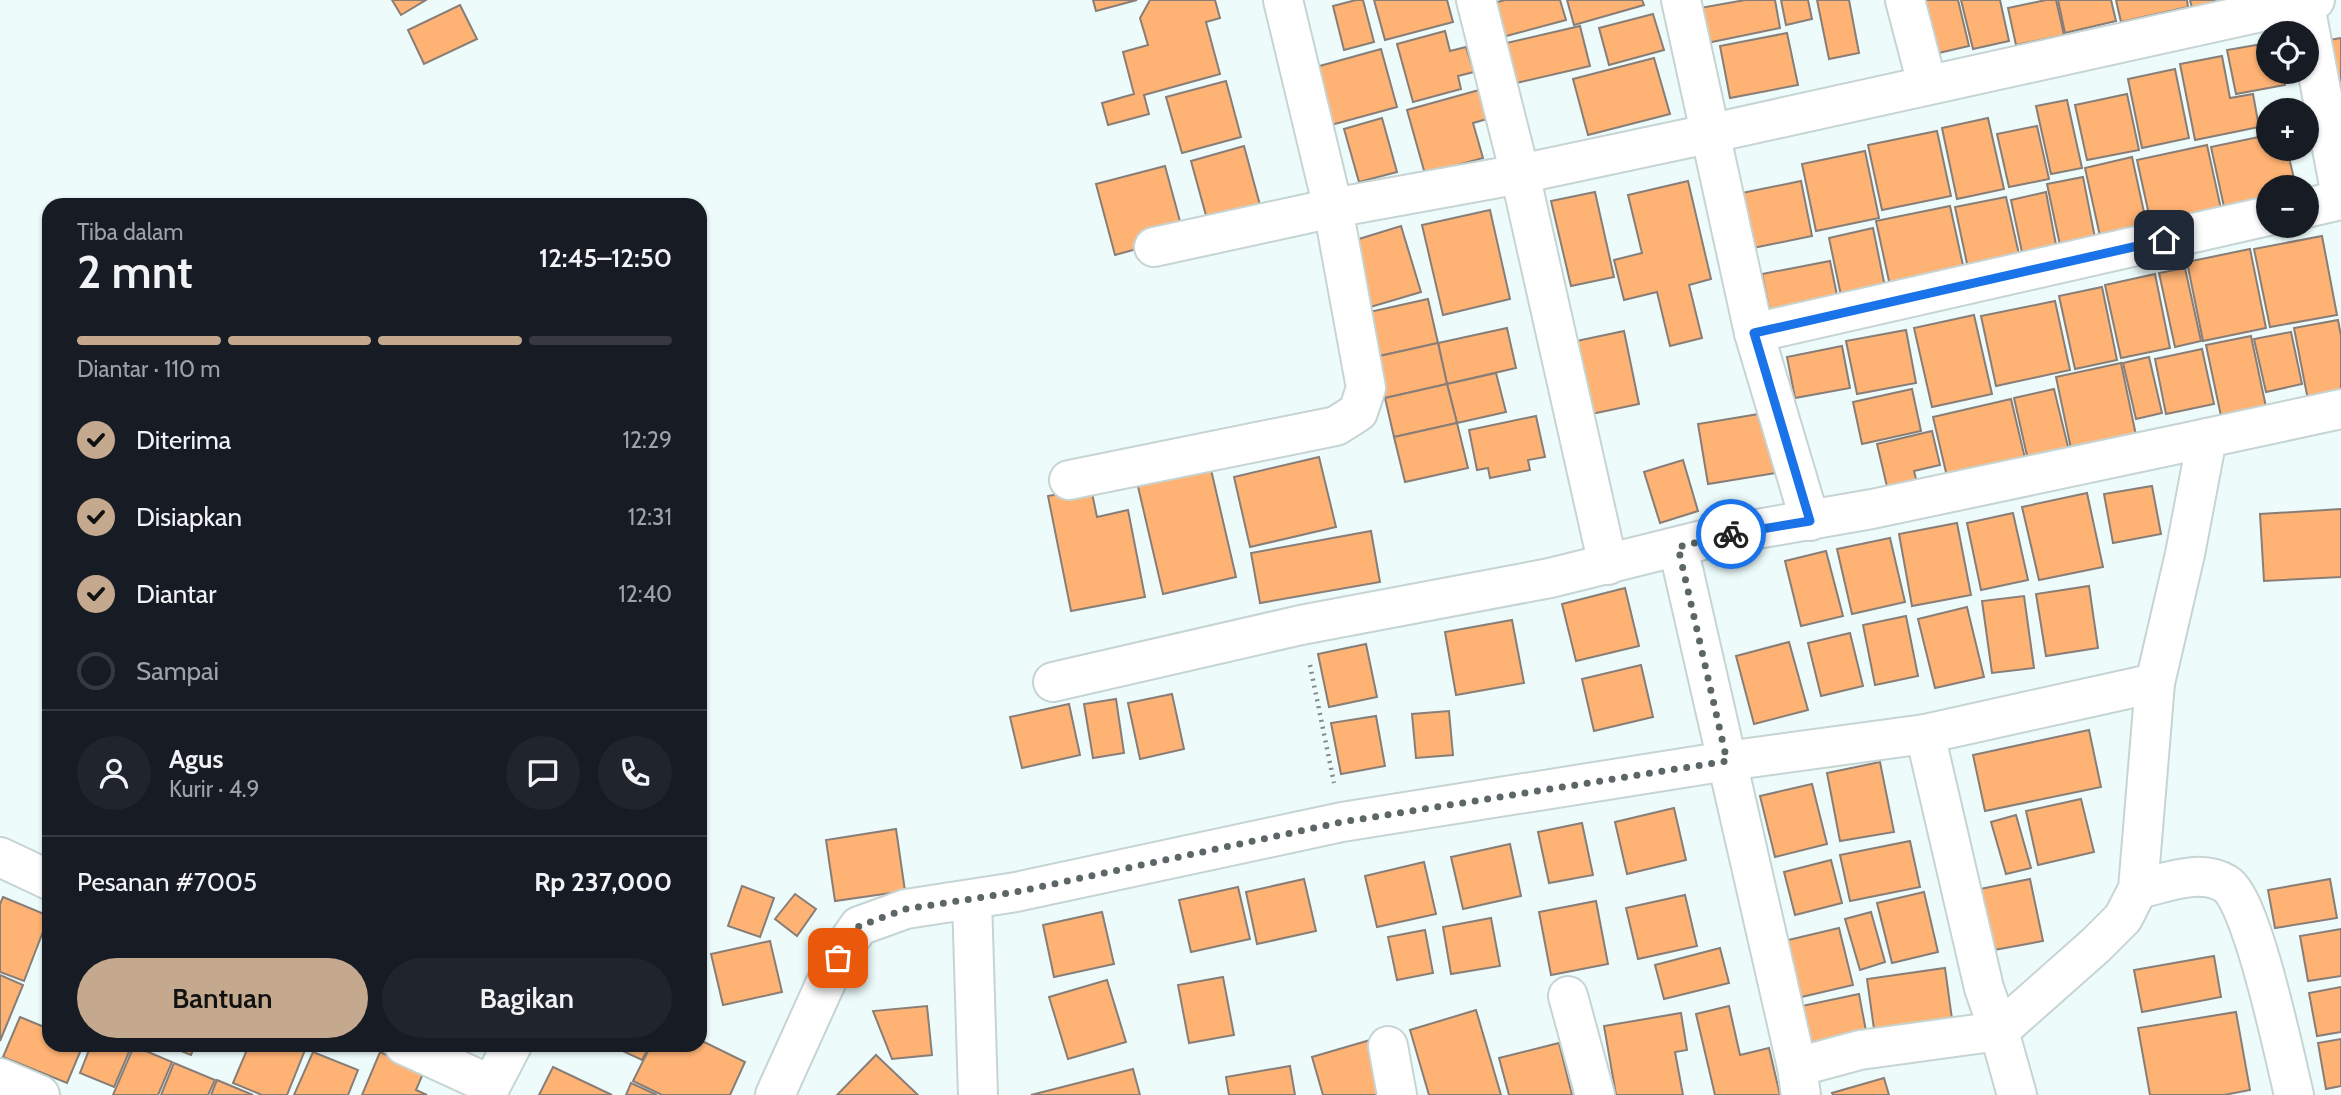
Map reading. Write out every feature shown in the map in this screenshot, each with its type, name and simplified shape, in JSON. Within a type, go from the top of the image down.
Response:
[{"type":"street","points":[[1069,480],[1336,426],[1359,412],[1366,388],[1333,208],[1283,0]]},
{"type":"street","points":[[1476,0],[1520,174],[1608,565]]},
{"type":"street","points":[[1681,0],[1708,134],[1754,333],[1810,521]]},
{"type":"street","points":[[1905,0],[1927,84]]},
{"type":"street","points":[[1154,247],[1333,208],[1520,174],[1708,134],[2307,1],[2341,198],[2319,204]]},
{"type":"street","points":[[1754,333],[2256,219]]},
{"type":"street","points":[[1053,682],[1301,625],[1608,565],[1723,535],[1810,521],[2341,409]]},
{"type":"street","points":[[1678,547],[1799,1081],[1860,1050],[2000,1031],[2123,918],[2138,889],[2155,683],[2185,554],[2207,438]]},
{"type":"street","points":[[775,1095],[838,958],[859,926],[906,909],[972,900],[1342,822],[1727,761],[1925,734],[2155,683]]},
{"type":"street","points":[[1925,734],[1984,988],[2000,1031],[2017,1095]]},
{"type":"street","points":[[0,857],[42,877]]},
{"type":"street","points":[[2138,889],[2202,875],[2228,884],[2246,912],[2294,1095]]},
{"type":"street","points":[[972,900],[978,1095]]},
{"type":"street","points":[[1568,996],[1595,1095]]},
{"type":"street","points":[[1388,1046],[1397,1095]]},
{"type":"street","points":[[417,1052],[489,1090],[508,1052]]},
{"type":"path","points":[[1301,625],[1342,822]]},
{"type":"building","points":[[392,0],[426,0],[401,15]]},
{"type":"building","points":[[1093,0],[1137,0],[1096,11]]},
{"type":"building","points":[[1150,0],[1215,0],[1220,18],[1206,22],[1220,74],[1144,95],[1149,114],[1108,125],[1102,103],[1134,94],[1123,52],[1148,45],[1140,18]]},
{"type":"building","points":[[1363,0],[1374,42],[1344,50],[1333,6]]},
{"type":"building","points":[[1374,0],[1447,0],[1453,22],[1385,40]]},
{"type":"building","points":[[1505,0],[1560,0],[1566,20],[1495,39],[1486,5]]},
{"type":"building","points":[[1567,0],[1642,0],[1644,5],[1574,25]]},
{"type":"building","points":[[1745,0],[1775,0],[1780,28],[1707,43],[1700,8]]},
{"type":"building","points":[[1781,0],[1808,0],[1812,19],[1786,25]]},
{"type":"building","points":[[1817,0],[1849,0],[1859,53],[1829,59]]},
{"type":"building","points":[[1922,0],[1958,0],[1969,46],[1930,55]]},
{"type":"building","points":[[1961,0],[2000,0],[2009,41],[1973,49]]},
{"type":"building","points":[[2056,0],[2064,35],[2016,45],[2008,8]]},
{"type":"building","points":[[2058,0],[2111,0],[2116,21],[2065,33]]},
{"type":"building","points":[[2116,0],[2187,0],[2188,7],[2121,22]]},
{"type":"building","points":[[2190,0],[2231,0],[2192,8]]},
{"type":"building","points":[[460,5],[477,39],[424,64],[408,30]]},
{"type":"building","points":[[1653,14],[1664,50],[1609,65],[1599,28]]},
{"type":"building","points":[[1580,26],[1590,66],[1508,85],[1498,45]]},
{"type":"building","points":[[1445,31],[1450,51],[1466,47],[1474,72],[1458,76],[1461,89],[1413,102],[1397,44]]},
{"type":"building","points":[[1787,33],[1798,85],[1730,98],[1720,46]]},
{"type":"building","points":[[2341,38],[2341,103],[2329,40]]},
{"type":"building","points":[[2256,45],[2256,84],[2285,85],[2236,94],[2227,50]]},
{"type":"building","points":[[1381,49],[1397,107],[1331,125],[1316,67]]},
{"type":"building","points":[[2222,56],[2230,98],[2253,94],[2256,128],[2195,140],[2180,64]]},
{"type":"building","points":[[1654,58],[1670,114],[1588,135],[1573,79]]},
{"type":"building","points":[[2175,69],[2189,138],[2142,148],[2128,79]]},
{"type":"building","points":[[1226,81],[1241,137],[1182,153],[1166,97]]},
{"type":"building","points":[[1479,90],[1487,119],[1473,123],[1483,158],[1425,174],[1407,110]]},
{"type":"building","points":[[2127,94],[2139,150],[2087,160],[2075,105]]},
{"type":"building","points":[[2067,100],[2082,168],[2051,174],[2036,106]]},
{"type":"building","points":[[1382,118],[1397,172],[1359,182],[1344,129]]},
{"type":"building","points":[[1988,118],[2004,189],[1957,199],[1942,128]]},
{"type":"building","points":[[2037,126],[2049,179],[2009,187],[1997,134]]},
{"type":"building","points":[[1937,131],[1951,196],[1882,210],[1868,145]]},
{"type":"building","points":[[2256,138],[2256,161],[2290,161],[2293,175],[2256,175],[2256,210],[2226,216],[2211,147]]},
{"type":"building","points":[[2207,145],[2223,218],[2153,233],[2137,160]]},
{"type":"building","points":[[1244,146],[1260,205],[1207,219],[1191,161]]},
{"type":"building","points":[[1865,151],[1879,218],[1816,231],[1802,164]]},
{"type":"building","points":[[2132,157],[2147,226],[2100,236],[2085,168]]},
{"type":"building","points":[[1165,166],[1184,236],[1115,255],[1096,184]]},
{"type":"building","points":[[2083,177],[2095,238],[2060,245],[2047,184]]},
{"type":"building","points":[[1688,181],[1711,279],[1689,285],[1702,338],[1670,346],[1657,292],[1624,300],[1614,260],[1642,253],[1628,195]]},
{"type":"building","points":[[1801,181],[1812,236],[1743,250],[1732,195]]},
{"type":"building","points":[[1595,192],[1614,277],[1571,286],[1551,201]]},
{"type":"building","points":[[2046,192],[2057,250],[2023,257],[2011,200]]},
{"type":"building","points":[[2006,197],[2021,263],[1969,273],[1955,207]]},
{"type":"building","points":[[1950,206],[1966,279],[1892,295],[1876,221]]},
{"type":"building","points":[[1490,210],[1510,299],[1443,315],[1422,225]]},
{"type":"building","points":[[1401,226],[1421,292],[1367,308],[1346,243]]},
{"type":"building","points":[[1873,228],[1887,297],[1843,305],[1829,238]]},
{"type":"building","points":[[2322,236],[2337,315],[2270,327],[2254,249]]},
{"type":"building","points":[[2250,249],[2266,328],[2203,341],[2187,262]]},
{"type":"building","points":[[1830,261],[1840,310],[1772,323],[1762,274]]},
{"type":"building","points":[[2185,268],[2201,341],[2175,347],[2159,273]]},
{"type":"building","points":[[2155,274],[2170,348],[2121,358],[2105,285]]},
{"type":"building","points":[[2102,287],[2117,360],[2075,369],[2059,296]]},
{"type":"building","points":[[1428,299],[1438,343],[1375,357],[1365,313]]},
{"type":"building","points":[[2055,301],[2070,370],[1996,386],[1981,316]]},
{"type":"building","points":[[1974,315],[1992,394],[1932,407],[1914,328]]},
{"type":"building","points":[[2338,320],[2341,336],[2341,394],[2308,400],[2294,328]]},
{"type":"building","points":[[1507,328],[1516,368],[1447,384],[1438,343]]},
{"type":"building","points":[[1906,330],[1916,383],[1857,394],[1846,341]]},
{"type":"building","points":[[1624,331],[1639,404],[1582,416],[1567,343]]},
{"type":"building","points":[[2291,332],[2302,384],[2266,392],[2254,339]]},
{"type":"building","points":[[2251,336],[2266,407],[2221,416],[2206,345]]},
{"type":"building","points":[[1438,343],[1447,384],[1385,398],[1375,357]]},
{"type":"building","points":[[1842,346],[1850,388],[1795,398],[1787,357]]},
{"type":"building","points":[[2202,349],[2214,404],[2166,414],[2155,359]]},
{"type":"building","points":[[2149,357],[2162,413],[2136,419],[2123,363]]},
{"type":"building","points":[[2121,363],[2138,445],[2073,458],[2056,377]]},
{"type":"building","points":[[1496,373],[1506,412],[1457,423],[1447,384]]},
{"type":"building","points":[[1447,384],[1457,423],[1394,437],[1385,398]]},
{"type":"building","points":[[1912,389],[1921,431],[1862,444],[1853,402]]},
{"type":"building","points":[[2054,389],[2071,459],[2030,469],[2014,398]]},
{"type":"building","points":[[2011,399],[2027,467],[1949,485],[1933,417]]},
{"type":"building","points":[[1765,413],[1776,473],[1708,484],[1698,424]]},
{"type":"building","points":[[1536,416],[1545,457],[1528,460],[1530,470],[1490,478],[1488,468],[1477,470],[1469,430]]},
{"type":"building","points":[[1457,423],[1468,468],[1405,482],[1394,437]]},
{"type":"building","points":[[1932,431],[1940,465],[1914,471],[1918,487],[1889,495],[1877,444]]},
{"type":"building","points":[[1319,457],[1336,527],[1250,547],[1234,477]]},
{"type":"building","points":[[1683,460],[1698,511],[1660,523],[1644,472]]},
{"type":"building","points":[[1209,461],[1236,577],[1163,594],[1136,478]]},
{"type":"building","points":[[2152,486],[2161,534],[2113,543],[2104,494]]},
{"type":"building","points":[[1091,488],[1097,517],[1128,510],[1145,597],[1071,611],[1048,496]]},
{"type":"building","points":[[2087,493],[2103,567],[2039,580],[2022,507]]},
{"type":"building","points":[[2341,509],[2341,577],[2264,581],[2260,514]]},
{"type":"building","points":[[2013,513],[2028,580],[1981,590],[1967,523]]},
{"type":"building","points":[[1957,523],[1971,595],[1912,606],[1899,534]]},
{"type":"building","points":[[1371,531],[1380,582],[1260,603],[1251,553]]},
{"type":"building","points":[[1890,538],[1905,602],[1852,614],[1837,549]]},
{"type":"building","points":[[1826,551],[1843,616],[1801,626],[1785,561]]},
{"type":"building","points":[[2089,586],[2098,648],[2046,656],[2036,594]]},
{"type":"building","points":[[1625,588],[1639,646],[1576,661],[1562,604]]},
{"type":"building","points":[[2024,596],[2034,668],[1992,673],[1982,601]]},
{"type":"building","points":[[1967,607],[1984,677],[1935,688],[1918,619]]},
{"type":"building","points":[[1906,616],[1918,676],[1875,685],[1863,625]]},
{"type":"building","points":[[1512,620],[1524,683],[1456,695],[1445,632]]},
{"type":"building","points":[[1850,633],[1863,686],[1821,696],[1808,643]]},
{"type":"building","points":[[1789,642],[1808,710],[1754,724],[1736,656]]},
{"type":"building","points":[[1366,644],[1377,697],[1329,707],[1318,654]]},
{"type":"building","points":[[1641,665],[1653,717],[1594,731],[1582,679]]},
{"type":"building","points":[[1172,694],[1184,749],[1140,759],[1128,703]]},
{"type":"building","points":[[1116,699],[1124,753],[1093,758],[1084,704]]},
{"type":"building","points":[[1069,704],[1080,755],[1022,768],[1010,717]]},
{"type":"building","points":[[1449,711],[1453,755],[1416,758],[1412,714]]},
{"type":"building","points":[[1376,716],[1385,766],[1341,774],[1331,723]]},
{"type":"building","points":[[2089,730],[2101,787],[1985,811],[1973,755]]},
{"type":"building","points":[[1880,762],[1894,832],[1840,841],[1827,773]]},
{"type":"building","points":[[1812,784],[1827,844],[1775,857],[1760,796]]},
{"type":"building","points":[[2081,799],[2094,852],[2038,865],[2026,811]]},
{"type":"building","points":[[1674,808],[1686,860],[1627,874],[1615,822]]},
{"type":"building","points":[[2016,815],[2031,868],[2006,874],[1991,822]]},
{"type":"building","points":[[1582,823],[1593,875],[1549,883],[1538,832]]},
{"type":"building","points":[[896,829],[905,891],[835,901],[826,840]]},
{"type":"building","points":[[1910,841],[1920,887],[1850,901],[1840,855]]},
{"type":"building","points":[[1510,844],[1521,896],[1463,909],[1451,857]]},
{"type":"building","points":[[1831,860],[1842,903],[1795,915],[1784,872]]},
{"type":"building","points":[[1424,862],[1436,914],[1377,927],[1365,876]]},
{"type":"building","points":[[1304,879],[1316,931],[1257,944],[1246,892]]},
{"type":"building","points":[[2030,879],[2043,941],[1983,952],[1970,891]]},
{"type":"building","points":[[2330,879],[2337,918],[2275,928],[2268,890]]},
{"type":"building","points":[[742,886],[774,898],[760,937],[728,926]]},
{"type":"building","points":[[1238,887],[1250,939],[1191,952],[1179,900]]},
{"type":"building","points":[[1924,892],[1938,952],[1892,963],[1877,903]]},
{"type":"building","points":[[795,894],[816,909],[797,936],[775,919]]},
{"type":"building","points":[[1685,895],[1697,946],[1638,959],[1626,908]]},
{"type":"building","points":[[3,897],[42,913],[42,934],[24,981],[0,972],[0,904]]},
{"type":"building","points":[[1596,901],[1608,964],[1551,975],[1539,912]]},
{"type":"building","points":[[1102,912],[1114,964],[1054,977],[1043,925]]},
{"type":"building","points":[[1871,912],[1885,962],[1860,970],[1845,919]]},
{"type":"building","points":[[1491,918],[1500,966],[1451,974],[1443,927]]},
{"type":"building","points":[[1839,928],[1853,985],[1797,998],[1784,941]]},
{"type":"building","points":[[2341,929],[2341,976],[2308,981],[2300,936]]},
{"type":"building","points":[[1425,930],[1433,973],[1397,980],[1388,937]]},
{"type":"building","points":[[770,941],[782,992],[723,1005],[711,954]]},
{"type":"building","points":[[1720,948],[1729,983],[1664,999],[1655,965]]},
{"type":"building","points":[[2214,956],[2221,997],[2142,1012],[2134,970]]},
{"type":"building","points":[[1945,968],[1952,1019],[1874,1029],[1867,979]]},
{"type":"building","points":[[0,975],[23,985],[0,1041]]},
{"type":"building","points":[[1223,977],[1234,1035],[1189,1043],[1178,985]]},
{"type":"building","points":[[1107,980],[1126,1042],[1068,1059],[1049,997]]},
{"type":"building","points":[[2341,987],[2341,1032],[2317,1036],[2309,993]]},
{"type":"building","points":[[1859,994],[1866,1031],[1810,1043],[1802,1006]]},
{"type":"building","points":[[927,1006],[932,1055],[892,1059],[873,1011]]},
{"type":"building","points":[[1729,1006],[1740,1055],[1769,1048],[1780,1095],[1715,1095],[1696,1014]]},
{"type":"building","points":[[1476,1010],[1501,1095],[1429,1095],[1410,1030]]},
{"type":"building","points":[[2236,1012],[2250,1090],[2224,1095],[2150,1095],[2138,1028]]},
{"type":"building","points":[[1681,1013],[1687,1050],[1675,1052],[1683,1095],[1616,1095],[1604,1026]]},
{"type":"building","points":[[20,1017],[42,1026],[42,1052],[80,1052],[67,1083],[3,1057]]},
{"type":"building","points":[[2341,1039],[2341,1086],[2326,1089],[2318,1043]]},
{"type":"building","points":[[1370,1040],[1386,1095],[1323,1095],[1312,1057]]},
{"type":"building","points":[[707,1043],[745,1062],[730,1095],[662,1095],[633,1081],[648,1052],[707,1052]]},
{"type":"building","points":[[1559,1043],[1572,1095],[1509,1095],[1499,1058]]},
{"type":"building","points":[[88,1052],[129,1052],[114,1087],[80,1073]]},
{"type":"building","points":[[131,1052],[148,1052],[172,1062],[158,1095],[113,1095]]},
{"type":"building","points":[[246,1052],[304,1052],[287,1095],[262,1095],[233,1083]]},
{"type":"building","points":[[313,1052],[358,1070],[348,1095],[294,1095]]},
{"type":"building","points":[[380,1052],[424,1071],[416,1090],[427,1095],[362,1095]]},
{"type":"building","points":[[625,1052],[646,1052],[642,1060]]},
{"type":"building","points":[[876,1055],[918,1095],[837,1095]]},
{"type":"building","points":[[174,1063],[215,1080],[208,1095],[161,1095]]},
{"type":"building","points":[[1290,1066],[1295,1095],[1229,1095],[1226,1077]]},
{"type":"building","points":[[553,1067],[612,1095],[539,1095]]},
{"type":"building","points":[[1133,1069],[1140,1095],[1031,1095]]},
{"type":"building","points":[[1884,1078],[1889,1095],[1832,1093]]},
{"type":"building","points":[[217,1080],[253,1095],[211,1095]]},
{"type":"building","points":[[631,1083],[657,1095],[626,1095]]},
{"type":"way so far","points":[[838,958],[859,926],[906,909],[1016,892],[1342,822],[1727,761],[1678,547],[1731,534]]},
{"type":"route","points":[[1731,534],[1810,521],[1754,333],[2164,240]]}]
